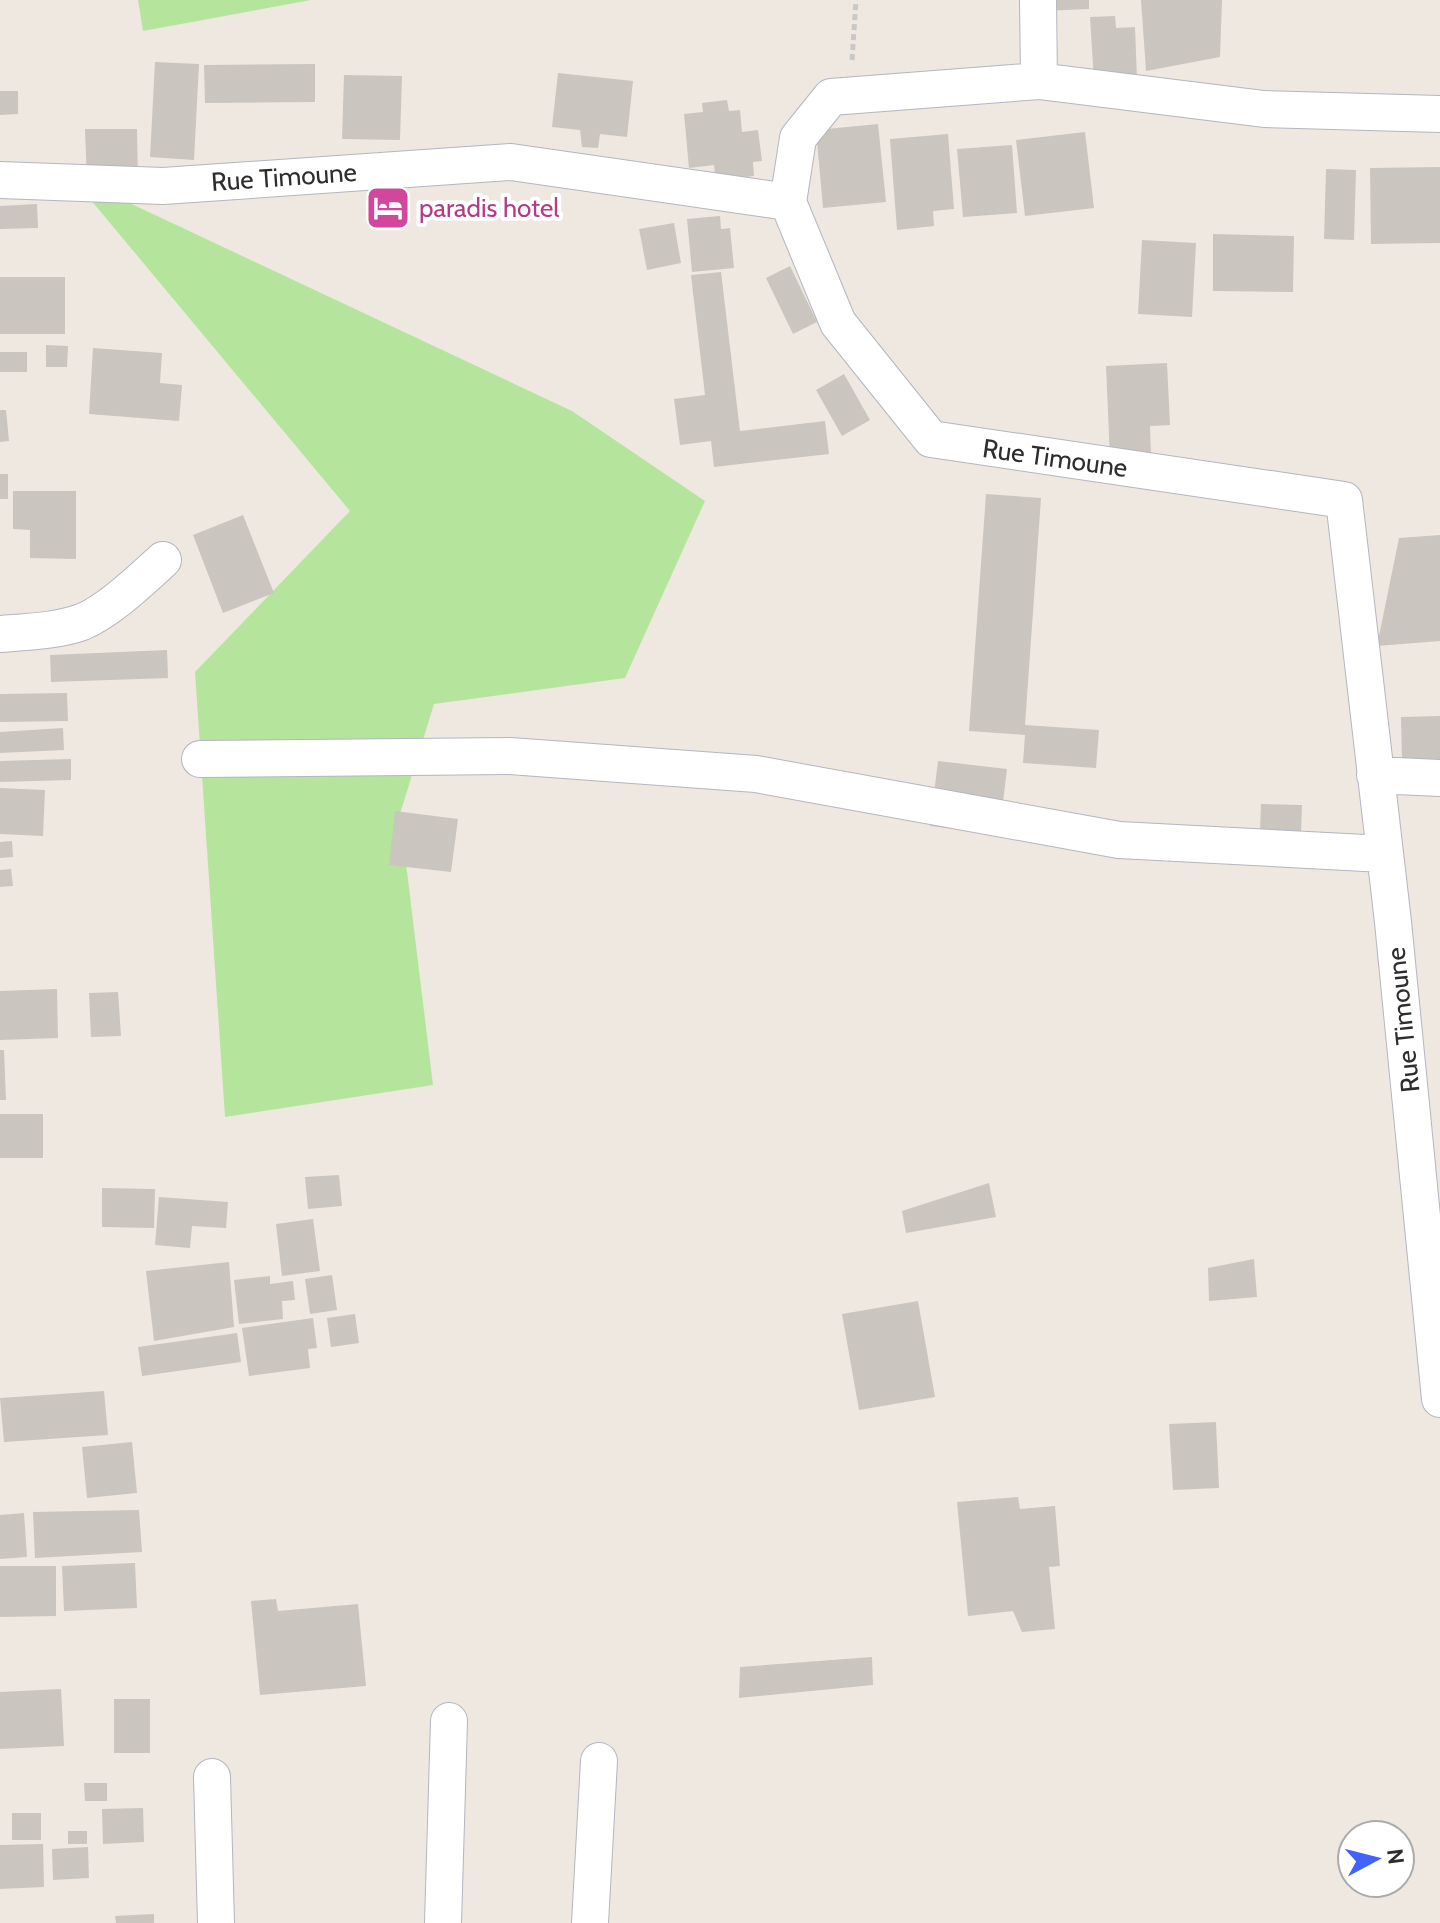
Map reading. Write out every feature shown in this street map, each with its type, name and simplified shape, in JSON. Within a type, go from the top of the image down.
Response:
[{"type":"street","points":[[1038,0],[1039,81]]},
{"type":"street","points":[[788,202],[798,138],[831,97],[1039,81],[1264,109],[1440,114]]},
{"type":"street","name":"Rue Timoune","points":[[0,180],[163,186],[511,162],[788,202],[838,323],[931,439],[1344,500],[1393,922],[1440,1399]]},
{"type":"street","points":[[0,634],[32,632],[83,621],[126,593],[163,560]]},
{"type":"street","points":[[200,759],[510,756],[756,774],[1119,840],[1384,854]]},
{"type":"street","points":[[1375,775],[1440,778]]},
{"type":"street","points":[[443,1923],[449,1721]]},
{"type":"street","points":[[590,1923],[599,1761]]},
{"type":"street","points":[[212,1777],[216,1923]]},
{"type":"path","points":[[849,97],[856,0]]},
{"type":"green space","points":[[138,0],[311,0],[143,31]]},
{"type":"green space","points":[[70,175],[572,411],[705,501],[625,678],[434,704],[400,814],[433,1085],[225,1117],[195,672],[350,511]]},
{"type":"building","points":[[1043,0],[1089,0],[1089,9],[1043,11]]},
{"type":"building","points":[[1141,0],[1222,0],[1220,57],[1146,71]]},
{"type":"building","points":[[1115,16],[1116,28],[1135,27],[1137,79],[1094,81],[1090,17]]},
{"type":"building","points":[[155,62],[199,64],[194,160],[150,157]]},
{"type":"building","points":[[315,64],[315,102],[205,103],[204,65]]},
{"type":"building","points":[[558,73],[633,81],[627,137],[600,134],[598,148],[582,147],[580,130],[552,127]]},
{"type":"building","points":[[344,75],[402,76],[400,140],[342,139]]},
{"type":"building","points":[[0,91],[18,91],[18,114],[0,115]]},
{"type":"building","points":[[727,100],[729,111],[740,110],[742,132],[758,130],[762,161],[753,162],[754,176],[716,181],[714,165],[689,168],[684,114],[703,112],[702,103]]},
{"type":"building","points":[[878,124],[886,202],[823,208],[816,130]]},
{"type":"building","points":[[85,129],[137,129],[138,182],[87,182]]},
{"type":"building","points":[[1085,132],[1094,208],[1025,216],[1016,140]]},
{"type":"building","points":[[948,134],[954,209],[933,211],[934,226],[897,230],[890,139]]},
{"type":"building","points":[[1012,145],[1017,213],[963,217],[957,149]]},
{"type":"building","points":[[1440,167],[1440,243],[1371,244],[1370,168]]},
{"type":"building","points":[[1326,169],[1356,170],[1354,240],[1324,239]]},
{"type":"building","points":[[37,204],[38,228],[0,229],[0,206]]},
{"type":"building","points":[[720,216],[721,229],[730,228],[734,268],[692,272],[687,219]]},
{"type":"building","points":[[674,223],[681,263],[647,270],[639,229]]},
{"type":"building","points":[[1213,234],[1294,236],[1293,292],[1213,291]]},
{"type":"building","points":[[1142,240],[1196,243],[1192,317],[1138,314]]},
{"type":"building","points":[[790,266],[817,322],[793,334],[766,278]]},
{"type":"building","points":[[721,272],[740,431],[825,421],[829,454],[714,467],[711,441],[680,445],[674,399],[705,395],[691,275]]},
{"type":"building","points":[[0,277],[65,277],[65,334],[0,334]]},
{"type":"building","points":[[46,345],[68,346],[67,367],[46,367]]},
{"type":"building","points":[[93,348],[162,353],[160,383],[182,385],[179,421],[89,414]]},
{"type":"building","points":[[0,352],[27,352],[27,372],[0,372]]},
{"type":"building","points":[[1167,363],[1170,425],[1150,426],[1151,457],[1110,459],[1106,366]]},
{"type":"building","points":[[844,374],[870,420],[842,436],[816,390]]},
{"type":"building","points":[[0,410],[6,410],[9,441],[0,442]]},
{"type":"building","points":[[0,474],[8,474],[8,499],[0,499]]},
{"type":"building","points":[[13,491],[76,491],[76,559],[30,558],[30,530],[13,529]]},
{"type":"building","points":[[986,494],[1041,498],[1025,725],[1099,730],[1096,768],[1023,763],[1025,735],[969,731]]},
{"type":"building","points":[[243,515],[274,593],[223,613],[193,535]]},
{"type":"building","points":[[1440,535],[1440,641],[1377,646],[1399,538]]},
{"type":"building","points":[[167,650],[168,678],[51,682],[50,655]]},
{"type":"building","points":[[67,693],[68,721],[0,722],[0,694]]},
{"type":"building","points":[[1440,716],[1440,761],[1402,761],[1401,717]]},
{"type":"building","points":[[63,728],[64,750],[0,753],[0,732]]},
{"type":"building","points":[[71,759],[71,780],[0,782],[0,761]]},
{"type":"building","points":[[938,761],[1007,769],[999,834],[930,826]]},
{"type":"building","points":[[0,788],[45,790],[43,836],[0,834]]},
{"type":"building","points":[[1261,804],[1302,805],[1301,833],[1260,832]]},
{"type":"building","points":[[395,811],[458,819],[451,872],[389,865]]},
{"type":"building","points":[[12,841],[13,857],[0,858],[0,842]]},
{"type":"building","points":[[11,869],[13,886],[0,887],[0,870]]},
{"type":"building","points":[[57,989],[58,1038],[0,1040],[0,991]]},
{"type":"building","points":[[118,992],[121,1036],[91,1037],[89,993]]},
{"type":"building","points":[[0,1050],[4,1050],[6,1100],[0,1100]]},
{"type":"building","points":[[0,1114],[43,1114],[43,1158],[0,1158]]},
{"type":"building","points":[[339,1175],[342,1206],[308,1209],[305,1177]]},
{"type":"building","points":[[989,1183],[996,1217],[906,1233],[902,1211]]},
{"type":"building","points":[[102,1188],[155,1189],[154,1228],[102,1227]]},
{"type":"building","points":[[159,1197],[228,1202],[226,1228],[192,1226],[190,1248],[155,1245]]},
{"type":"building","points":[[313,1219],[320,1271],[282,1276],[276,1224]]},
{"type":"building","points":[[1254,1259],[1257,1297],[1209,1301],[1208,1268]]},
{"type":"building","points":[[229,1262],[234,1327],[154,1341],[146,1271]]},
{"type":"building","points":[[332,1275],[337,1310],[310,1314],[305,1279]]},
{"type":"building","points":[[270,1276],[270,1284],[293,1281],[295,1300],[282,1301],[283,1319],[239,1324],[234,1280]]},
{"type":"building","points":[[918,1301],[935,1397],[859,1410],[842,1314]]},
{"type":"building","points":[[355,1314],[359,1343],[331,1347],[327,1318]]},
{"type":"building","points":[[313,1318],[317,1348],[308,1349],[310,1368],[249,1376],[242,1328]]},
{"type":"building","points":[[237,1333],[241,1362],[142,1376],[138,1347]]},
{"type":"building","points":[[104,1391],[108,1435],[4,1442],[0,1398]]},
{"type":"building","points":[[1216,1422],[1219,1488],[1173,1490],[1169,1424]]},
{"type":"building","points":[[132,1442],[137,1493],[87,1498],[82,1447]]},
{"type":"building","points":[[1018,1497],[1020,1509],[1055,1506],[1060,1566],[1049,1567],[1055,1629],[1022,1632],[1013,1611],[968,1616],[957,1502]]},
{"type":"building","points":[[139,1510],[142,1552],[35,1558],[33,1512]]},
{"type":"building","points":[[24,1513],[27,1557],[0,1559],[0,1515]]},
{"type":"building","points":[[135,1563],[137,1608],[64,1611],[62,1566]]},
{"type":"building","points":[[0,1566],[56,1566],[56,1616],[0,1617]]},
{"type":"building","points":[[276,1599],[278,1611],[358,1604],[366,1686],[260,1695],[251,1601]]},
{"type":"building","points":[[872,1657],[873,1685],[739,1698],[740,1667]]},
{"type":"building","points":[[61,1689],[64,1746],[0,1749],[0,1692]]},
{"type":"building","points":[[114,1699],[150,1699],[150,1753],[114,1753]]},
{"type":"building","points":[[84,1783],[107,1783],[107,1801],[85,1801]]},
{"type":"building","points":[[143,1808],[144,1842],[103,1844],[102,1809]]},
{"type":"building","points":[[12,1813],[41,1813],[41,1840],[12,1840]]},
{"type":"building","points":[[68,1831],[87,1831],[87,1844],[68,1844]]},
{"type":"building","points":[[43,1844],[44,1887],[0,1889],[0,1845]]},
{"type":"building","points":[[88,1847],[89,1878],[53,1880],[52,1849]]},
{"type":"building","points":[[154,1914],[154,1923],[116,1923],[115,1916]]},
{"type":"place","name":"paradis hotel","points":[[388,208]]}]
